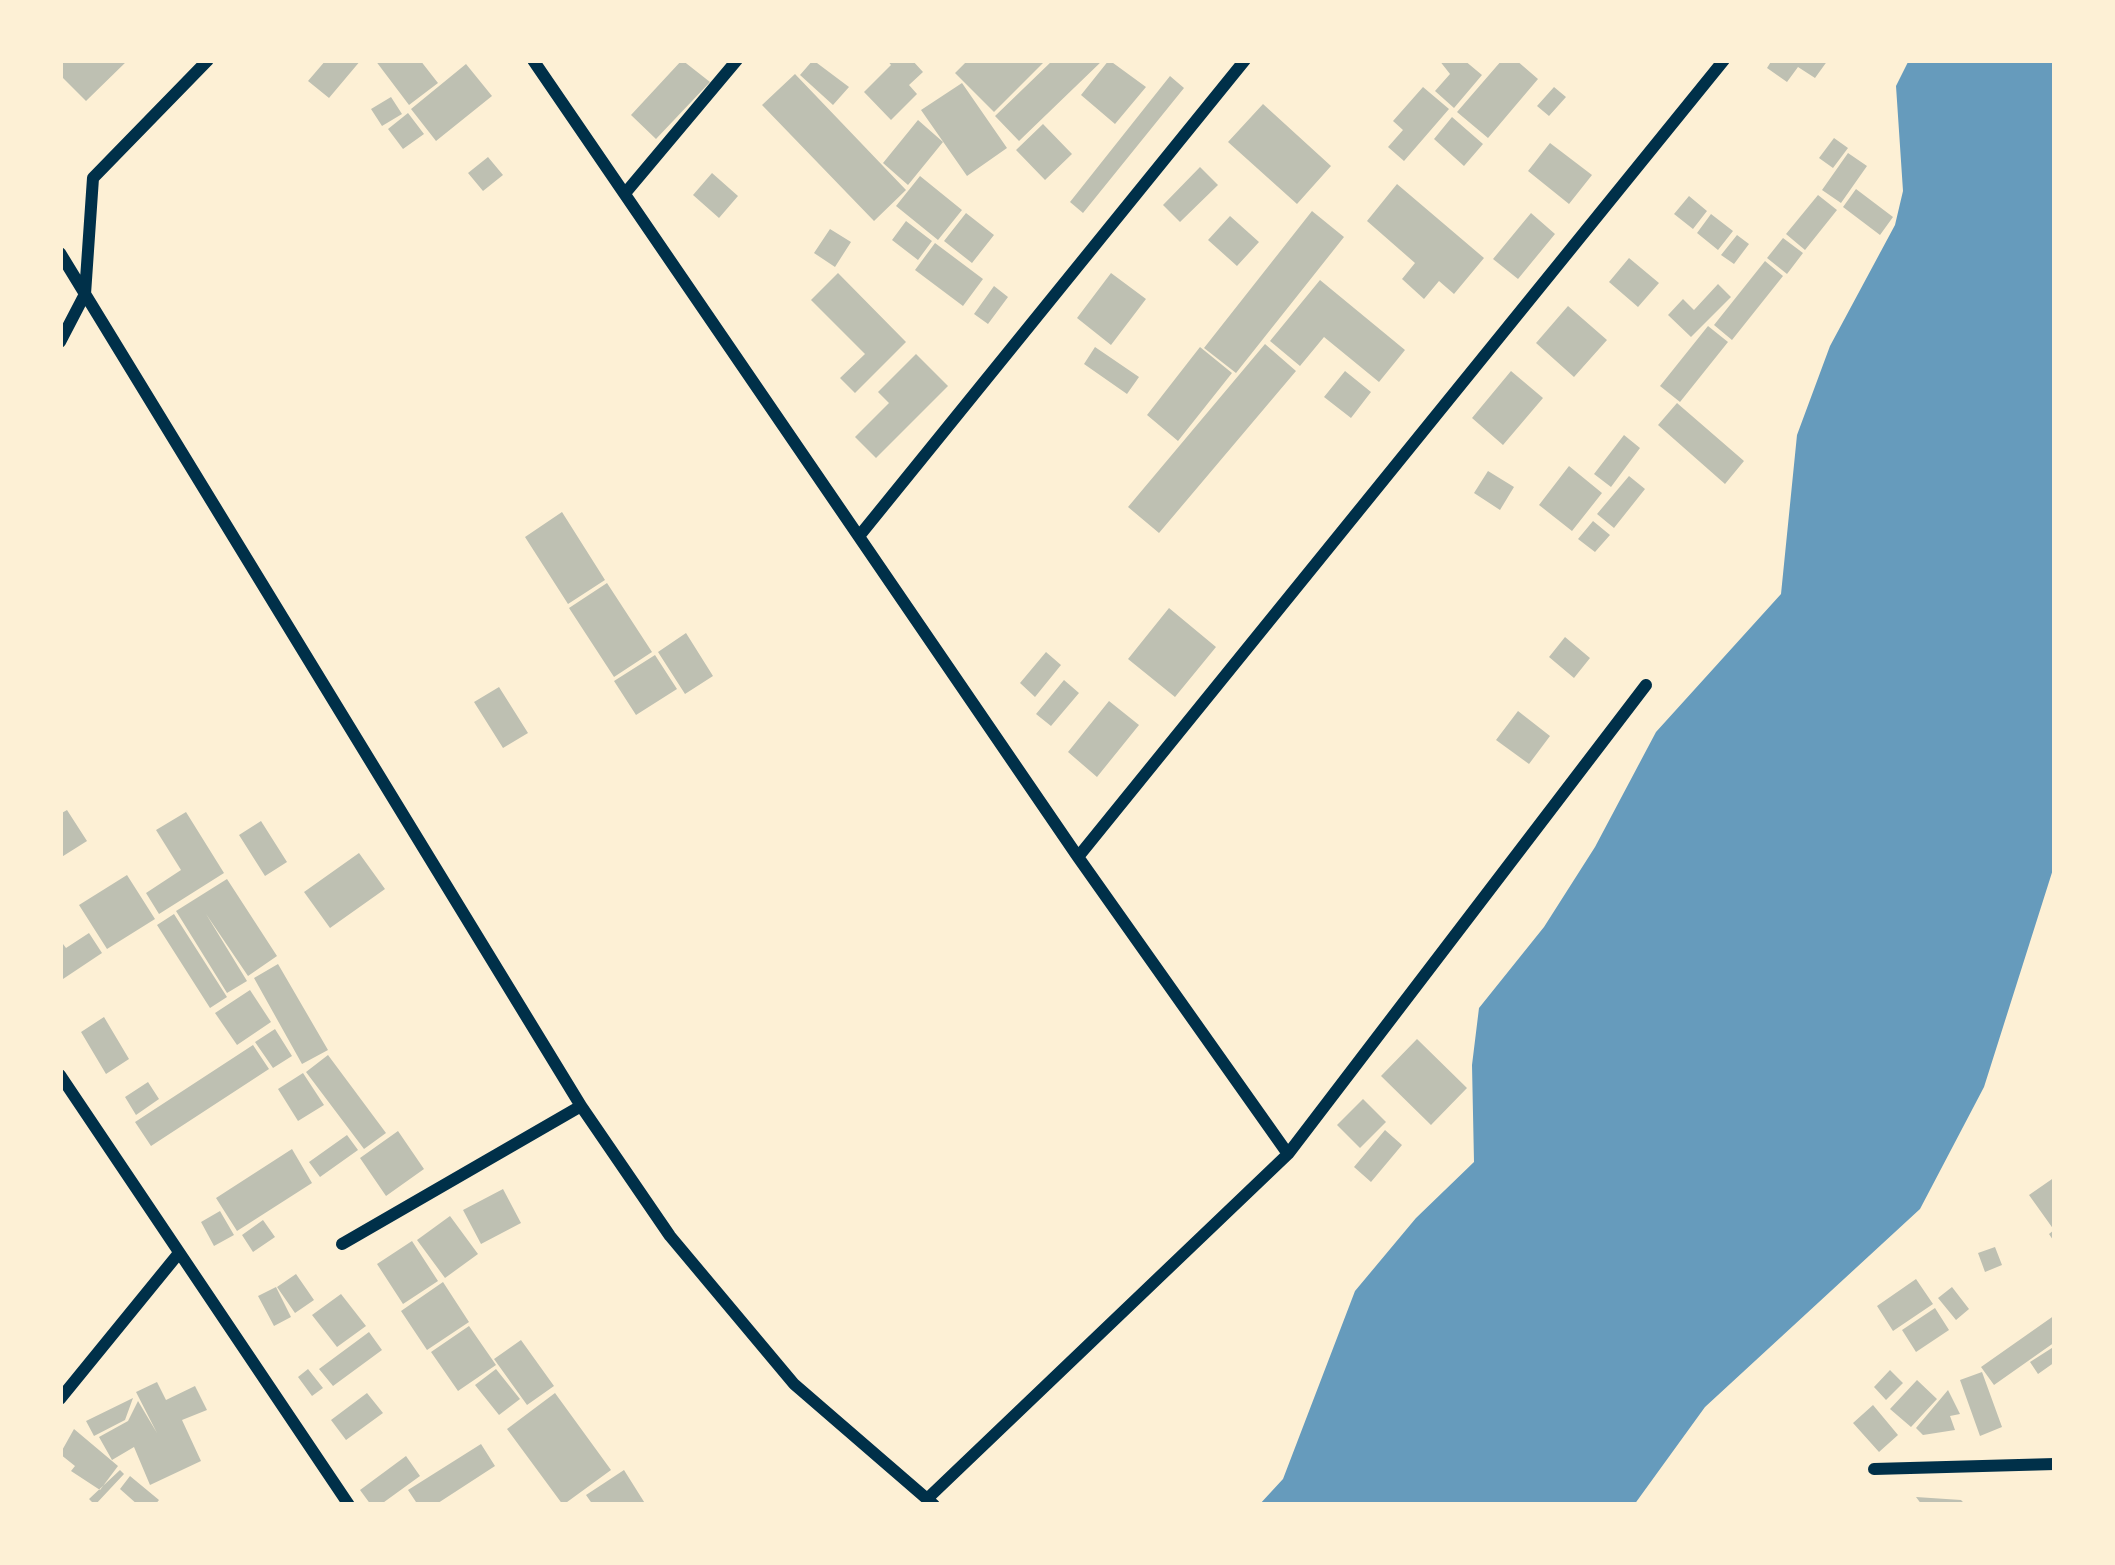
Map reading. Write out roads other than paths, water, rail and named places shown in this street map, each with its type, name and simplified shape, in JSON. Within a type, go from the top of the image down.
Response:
[{"type":"street","points":[[60,342],[86,294],[93,178],[208,60]]},
{"type":"street","points":[[533,60],[627,191],[1078,857],[1288,1154]]},
{"type":"street","points":[[627,191],[737,60]]},
{"type":"street","points":[[860,535],[1245,60]]},
{"type":"street","points":[[1078,857],[1724,60]]},
{"type":"street","points":[[60,253],[581,1106],[670,1236],[794,1384],[931,1502],[1288,1154],[1646,685]]},
{"type":"street","points":[[60,1075],[349,1505]]},
{"type":"street","points":[[342,1244],[581,1106]]},
{"type":"street","points":[[60,1399],[179,1253]]},
{"type":"street","points":[[1874,1469],[2055,1464]]},
{"type":"water","points":[[1909,60],[2055,60],[2055,863],[1984,1087],[1920,1209],[1705,1407],[1634,1505],[1259,1505],[1283,1479],[1355,1291],[1416,1218],[1474,1162],[1472,1065],[1479,1008],[1544,927],[1595,847],[1656,732],[1781,594],[1797,435],[1830,346],[1895,225],[1903,191],[1896,86]]}]
